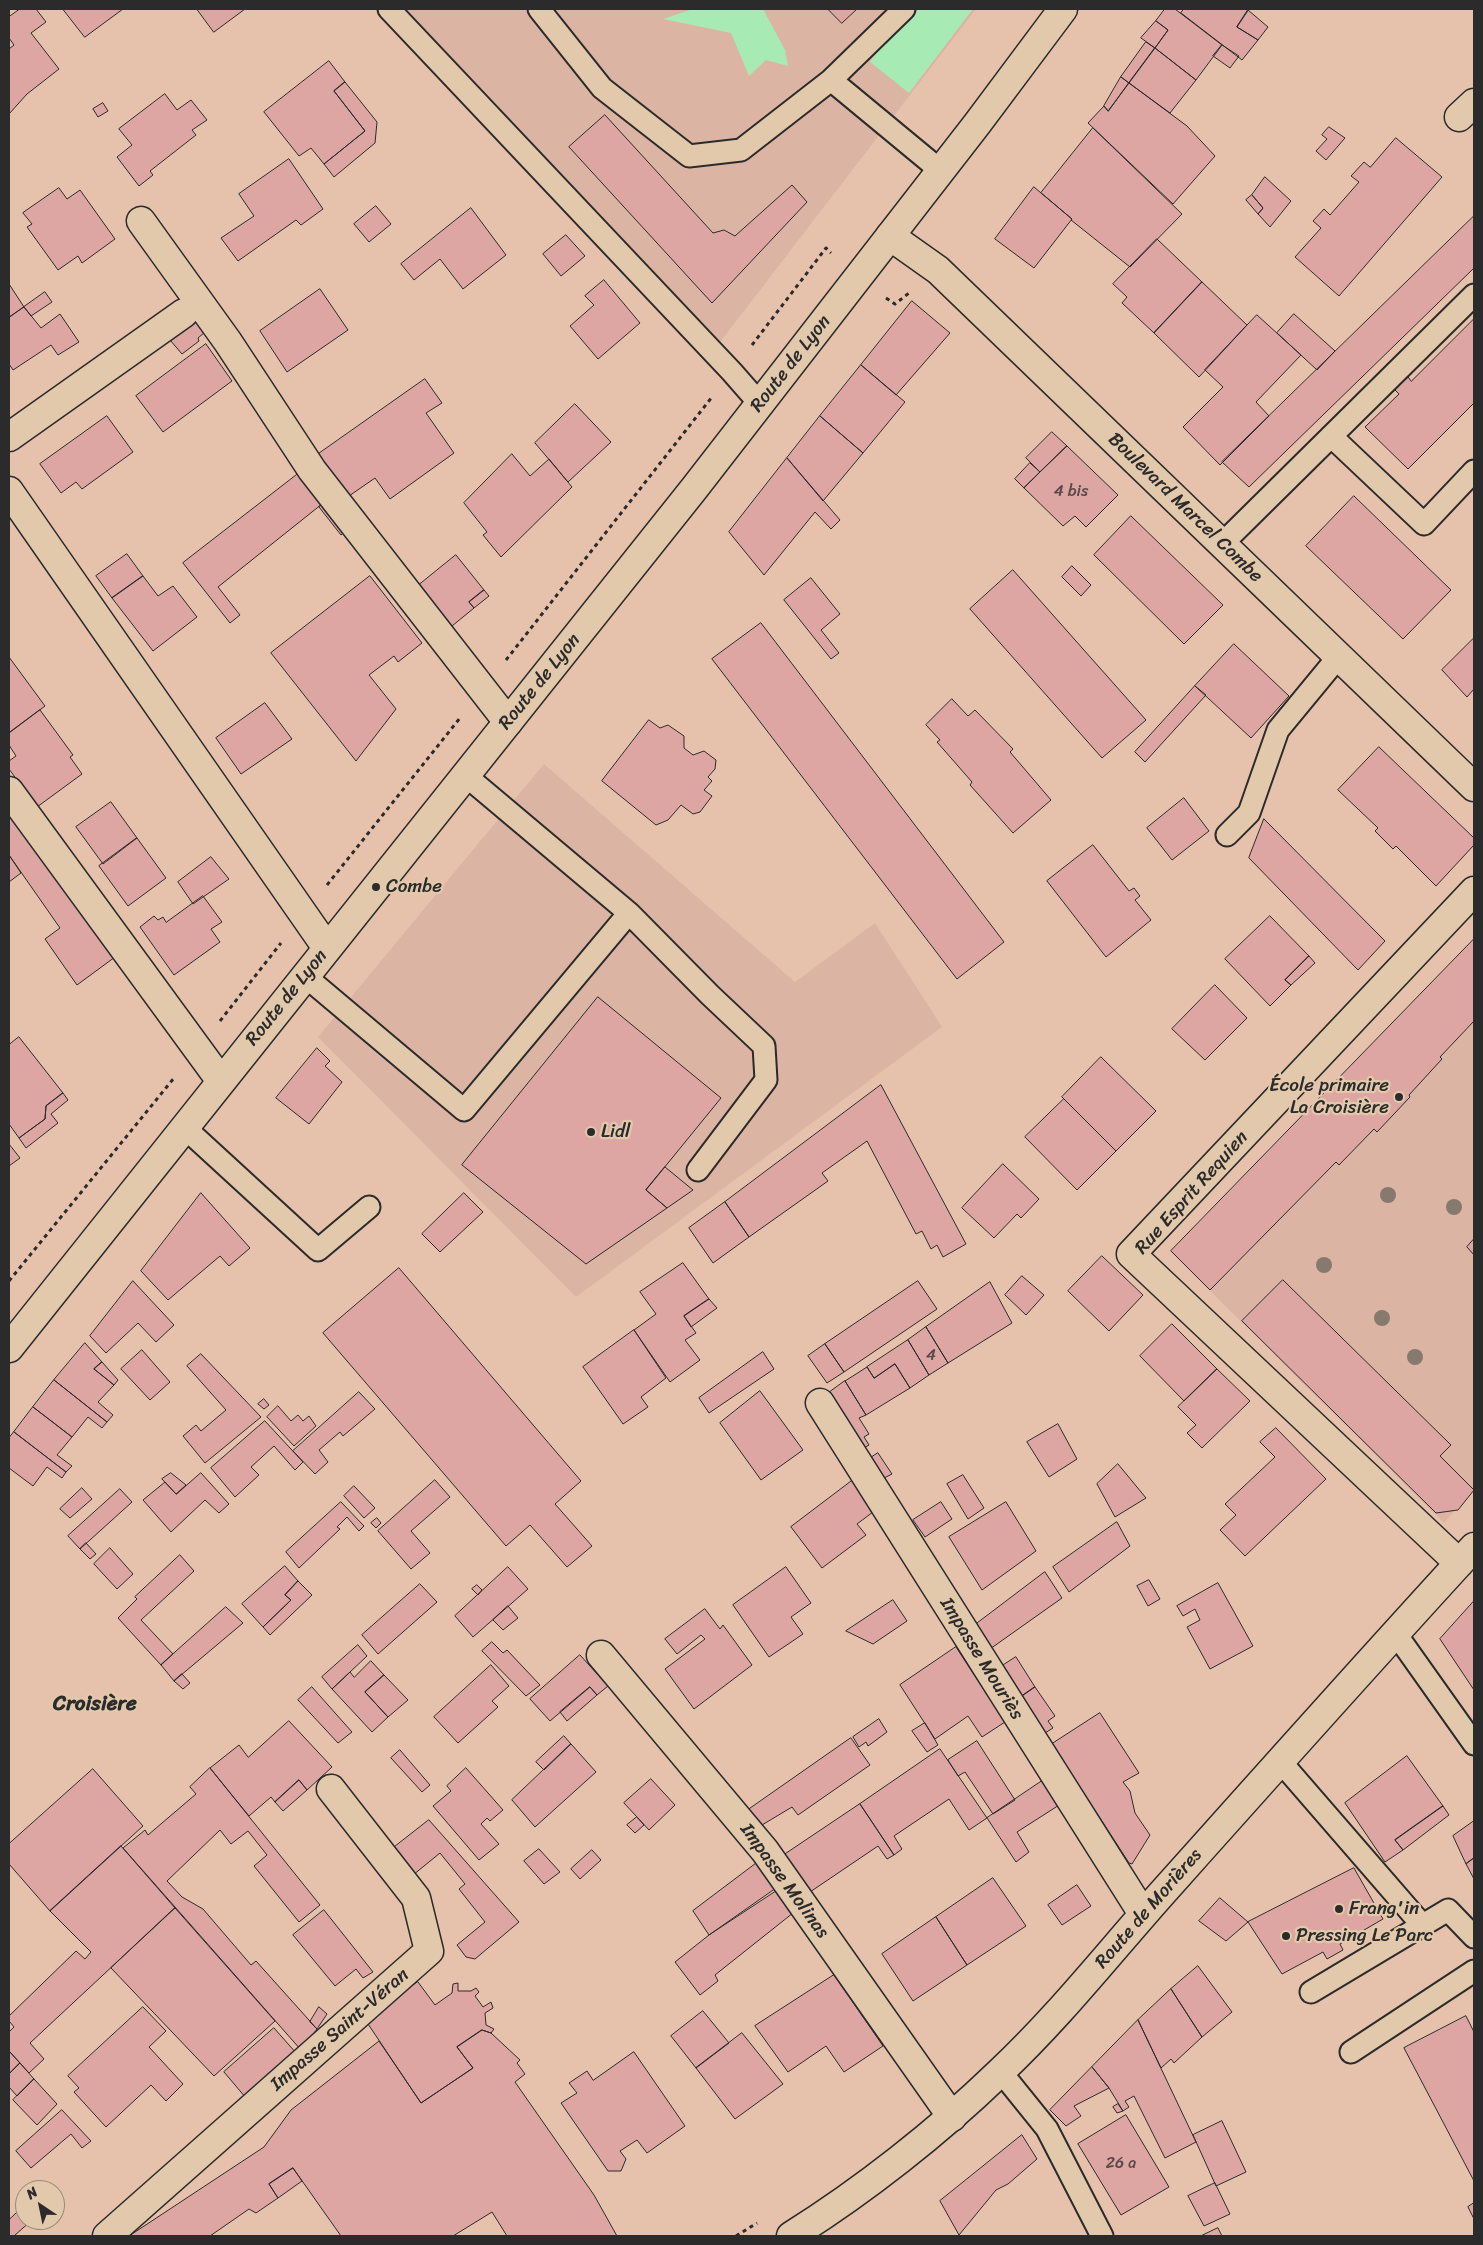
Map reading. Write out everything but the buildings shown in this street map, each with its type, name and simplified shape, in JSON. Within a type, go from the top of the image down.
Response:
[{"type":"street","name":"Route de Lyon","points":[[9,1348],[760,404],[941,171],[1063,9]]},
{"type":"street","points":[[142,221],[228,342],[312,470],[508,722]]},
{"type":"street","name":"Boulevard Marcel Combe","points":[[890,236],[938,270],[1474,787]]},
{"type":"street","points":[[9,437],[184,313]]},
{"type":"street","points":[[9,491],[327,948]]},
{"type":"street","points":[[9,791],[221,1081]]},
{"type":"street","name":"Rue Esprit Requien","points":[[1467,1555],[1131,1254],[1474,891]]},
{"type":"street","name":"Impasse Mouriès","points":[[820,1403],[1143,1914]]},
{"type":"street","name":"Route de Morières","points":[[796,2235],[952,2117],[1001,2072],[1087,1980],[1143,1914],[1467,1555]]},
{"type":"street","name":"Impasse Molinas","points":[[601,1656],[765,1851],[952,2117]]},
{"type":"street","name":"Impasse Saint-Véran","points":[[107,2236],[429,1951],[416,1898],[331,1789]]},
{"type":"lane","points":[[389,9],[760,404]]},
{"type":"lane","points":[[539,9],[602,88],[689,156],[741,150],[831,80],[904,9]]},
{"type":"lane","points":[[831,80],[941,171]]},
{"type":"lane","points":[[1223,543],[1474,295]]},
{"type":"lane","points":[[1331,436],[1424,524],[1474,470]]},
{"type":"lane","points":[[1227,835],[1249,813],[1278,730],[1340,656]]},
{"type":"lane","points":[[465,775],[629,913],[710,995],[764,1046],[766,1080],[698,1170]]},
{"type":"lane","points":[[305,976],[464,1110],[629,913]]},
{"type":"lane","points":[[184,1127],[318,1250],[369,1208]]},
{"type":"lane","points":[[1396,1634],[1474,1744]]},
{"type":"lane","points":[[1280,1761],[1423,1926]]},
{"type":"lane","points":[[1311,1992],[1448,1910],[1474,1937]]},
{"type":"lane","points":[[1351,2052],[1474,1971]]},
{"type":"lane","points":[[1001,2072],[1047,2129],[1102,2236]]},
{"type":"shaded area","points":[[404,9],[976,9],[714,350]]},
{"type":"shaded area","points":[[544,764],[795,982],[875,923],[942,1027],[576,1297],[318,1037]]},
{"type":"shaded area","name":"École primaire La Croisière","points":[[1474,942],[1474,1488],[1444,1523],[1171,1252]]},
{"type":"green space","points":[[693,9],[763,9],[785,50],[788,66],[766,60],[749,76],[731,33],[663,19]]},
{"type":"green space","points":[[919,9],[973,9],[909,93],[870,62],[883,43]]},
{"type":"place","name":"Combe","points":[[376,887]]},
{"type":"place","name":"École primaire La Croisière","points":[[1399,1097]]},
{"type":"place","name":"Lidl","points":[[591,1132]]},
{"type":"place","name":"Frang'in","points":[[1339,1909]]},
{"type":"place","name":"Pressing Le Parc","points":[[1286,1936]]},
{"type":"district","name":"Croisière","points":[[95,1705]]}]
